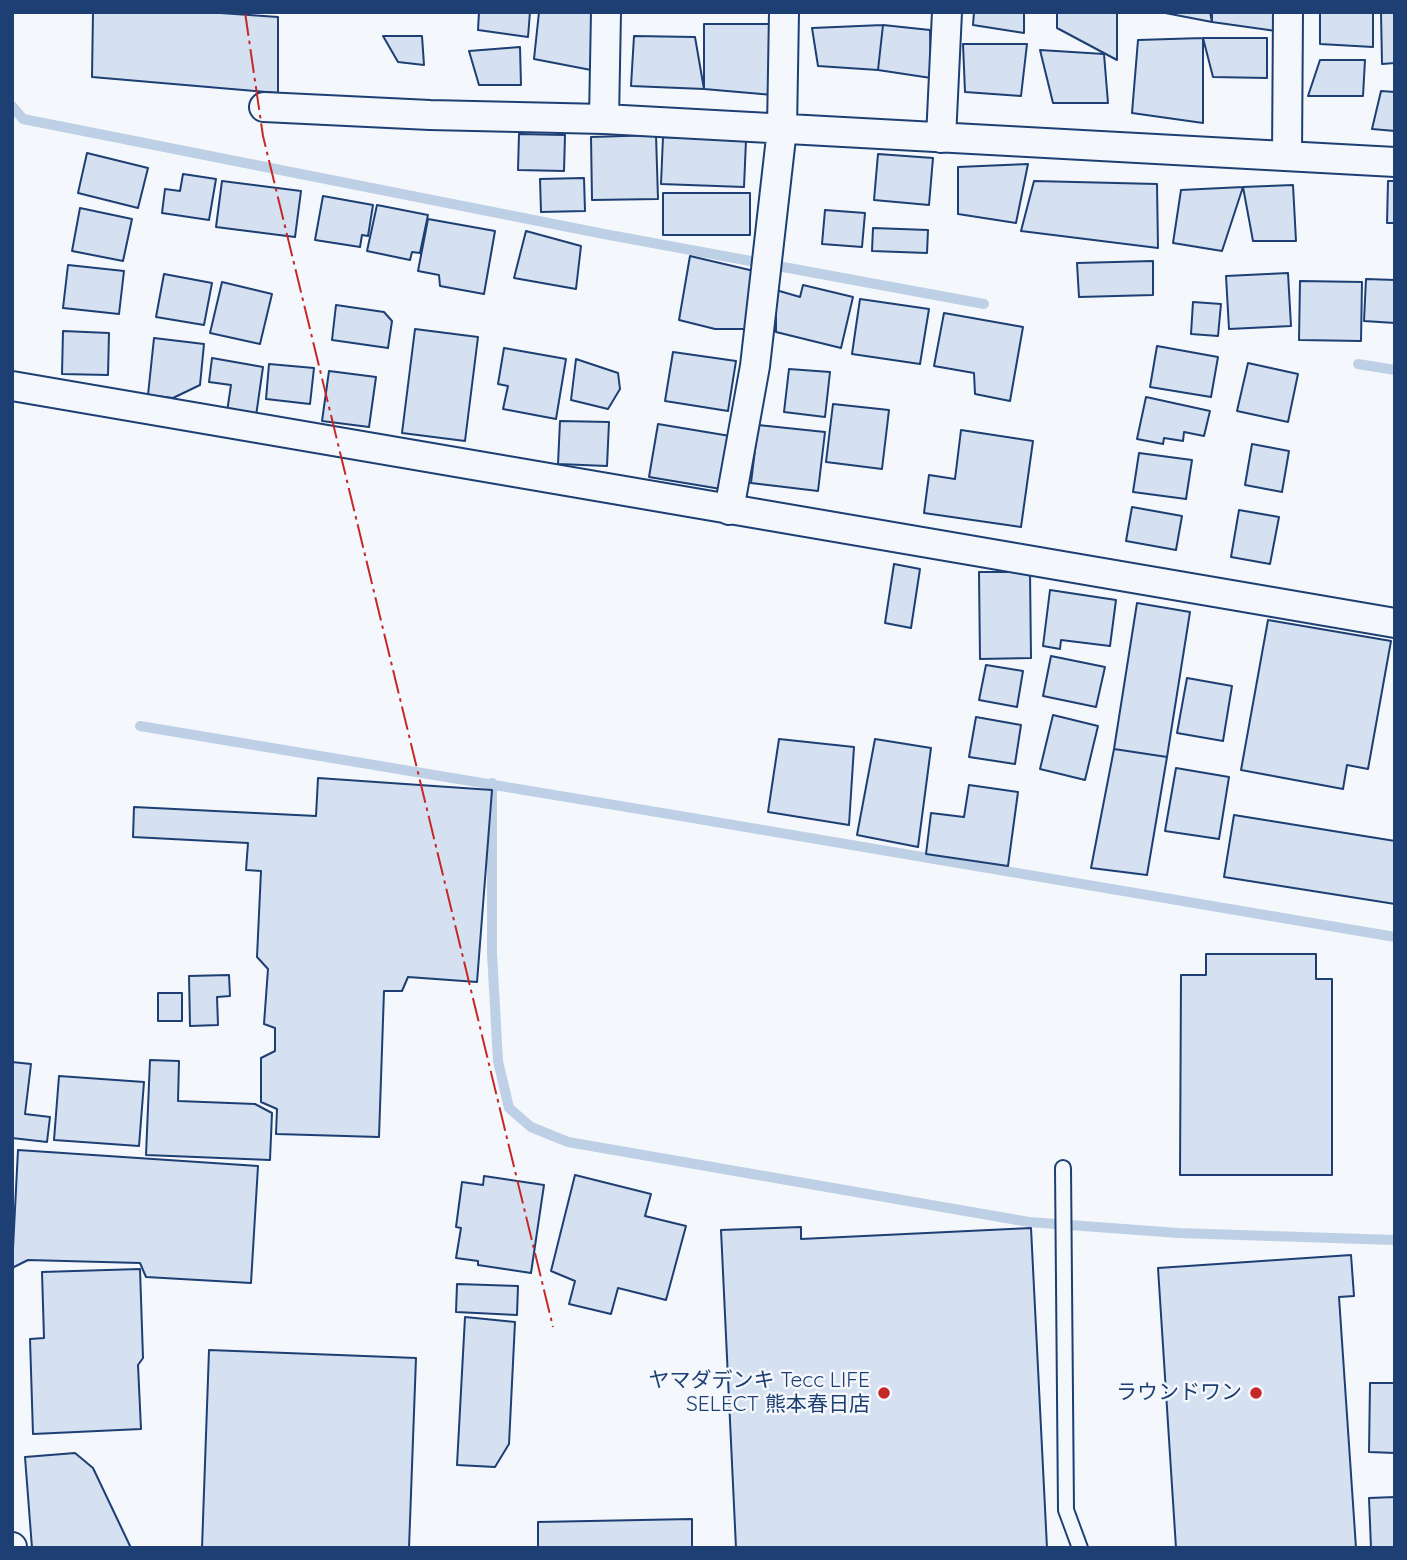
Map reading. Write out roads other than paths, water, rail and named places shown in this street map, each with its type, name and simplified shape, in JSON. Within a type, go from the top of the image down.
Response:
[{"type":"street","points":[[604,119],[606,12]]},
{"type":"street","points":[[729,510],[755,366],[782,129],[784,12]]},
{"type":"street","points":[[941,138],[947,12]]},
{"type":"street","points":[[1287,156],[1288,12]]},
{"type":"street","points":[[264,107],[430,115],[604,119],[1395,162]]},
{"type":"street","points":[[12,386],[1395,623]]},
{"type":"lane","points":[[1063,1168],[1066,1510],[1080,1548]]},
{"type":"waterway","points":[[12,106],[23,119],[604,234],[984,304]]},
{"type":"waterway","points":[[1358,364],[1395,370]]},
{"type":"waterway","points":[[140,726],[1395,937]]},
{"type":"waterway","points":[[492,783],[492,953],[498,1061],[509,1108],[531,1127],[568,1142],[1029,1222],[1178,1233],[1395,1240]]},
{"type":"place","name":"ヤマダデンキ Tecc LIFE SELECT 熊本春日店","points":[[884,1393]]},
{"type":"place","name":"ラウンドワン","points":[[1256,1393]]}]
